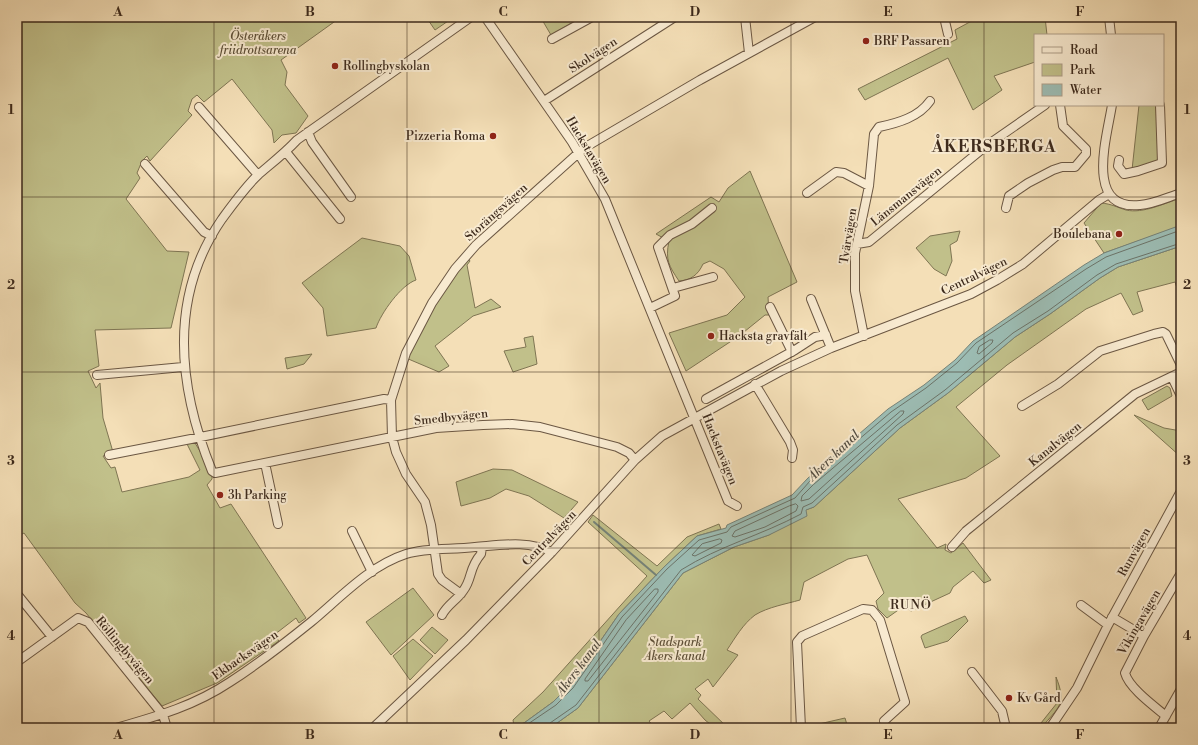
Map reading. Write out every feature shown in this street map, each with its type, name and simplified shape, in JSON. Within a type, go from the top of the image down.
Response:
[{"type":"street","points":[[198,438],[191,411],[183,367],[185,322],[190,292],[200,258],[223,219],[258,175],[286,152],[297,140],[471,17]]},
{"type":"street","name":"Hackstavägen","points":[[485,17],[579,154],[604,199],[695,417],[728,501],[737,506]]},
{"type":"street","points":[[552,39],[592,17]]},
{"type":"street","name":"Skolvägen","points":[[544,101],[675,17]]},
{"type":"street","points":[[744,17],[749,53]]},
{"type":"street","name":"Storängsvägen","points":[[434,549],[432,525],[424,502],[406,474],[396,452],[392,437],[391,400],[406,353],[432,303],[455,269],[476,245],[589,145],[749,53],[815,17]]},
{"type":"street","points":[[944,17],[948,34]]},
{"type":"street","points":[[1109,17],[1111,34]]},
{"type":"street","name":"Tvärvägen","points":[[864,336],[855,291],[857,244],[869,186],[874,134],[879,127],[898,123],[915,114],[925,108],[930,101]]},
{"type":"street","name":"Länsmansvägen","points":[[857,244],[869,242],[986,146],[1044,106]]},
{"type":"street","points":[[1006,208],[1009,196],[1028,183],[1053,170],[1062,167],[1075,167],[1086,154],[1086,149],[1063,126],[1060,106]]},
{"type":"street","points":[[1112,106],[1103,166],[1103,177],[1108,194],[1115,201],[1132,206],[1153,203],[1181,193]]},
{"type":"street","points":[[1119,160],[1118,166],[1124,174],[1162,163],[1160,106]]},
{"type":"street","points":[[199,107],[258,175]]},
{"type":"street","points":[[308,132],[312,142],[351,197]]},
{"type":"street","points":[[286,152],[340,219]]},
{"type":"street","points":[[145,164],[204,232],[212,236]]},
{"type":"street","points":[[808,193],[836,172],[844,173],[869,186]]},
{"type":"street","name":"Centralvägen","points":[[374,728],[466,640],[552,552],[636,460],[662,436],[755,384],[831,348],[971,294],[997,280],[1023,264],[1108,194]]},
{"type":"street","points":[[650,308],[675,296],[658,246],[670,235],[692,224],[712,208]]},
{"type":"street","points":[[673,288],[713,277]]},
{"type":"street","points":[[811,299],[831,348]]},
{"type":"street","points":[[770,308],[792,352]]},
{"type":"street","points":[[1022,406],[1032,398],[1058,384],[1100,351],[1154,334],[1163,332],[1166,334],[1181,364]]},
{"type":"street","points":[[706,399],[792,352],[814,336],[826,335]]},
{"type":"street","points":[[97,375],[183,367]]},
{"type":"street","name":"Kanalvägen","points":[[952,547],[966,531],[1135,394],[1181,372]]},
{"type":"street","points":[[1172,377],[1181,396]]},
{"type":"street","points":[[755,384],[790,442],[793,450],[792,458]]},
{"type":"street","points":[[109,455],[198,438],[384,398],[391,400]]},
{"type":"street","name":"Smedbyvägen","points":[[198,438],[212,471],[215,473],[436,428],[512,424],[540,427],[617,447],[629,453],[636,460]]},
{"type":"street","points":[[265,463],[278,524]]},
{"type":"street","name":"Runvägen","points":[[1050,728],[1077,688],[1110,621],[1179,503],[1181,491]]},
{"type":"street","points":[[352,531],[372,572]]},
{"type":"street","name":"Ekbacksvägen","points":[[116,728],[163,715],[203,698],[230,682],[302,629],[387,561],[407,554],[434,549],[522,544],[540,546],[552,552]]},
{"type":"street","points":[[442,615],[445,608],[461,594],[474,563],[481,554],[482,547]]},
{"type":"street","points":[[434,549],[438,574],[442,580],[461,594]]},
{"type":"street","name":"Vikingavägen","points":[[1166,716],[1126,678],[1125,673],[1144,636],[1181,573]]},
{"type":"street","points":[[17,594],[52,637]]},
{"type":"street","points":[[1081,605],[1110,621],[1144,636]]},
{"type":"street","points":[[801,728],[797,642],[802,636],[863,610],[872,610],[880,620],[905,702],[884,721]]},
{"type":"street","name":"Röllingbyvägen","points":[[17,662],[78,618],[88,622],[163,715],[167,728]]},
{"type":"street","points":[[972,672],[1002,711],[1006,728]]},
{"type":"street","points":[[1159,728],[1181,689]]},
{"type":"green space","name":"Österåkers friidrottsarena","points":[[17,17],[341,17],[281,60],[287,72],[285,85],[308,116],[296,133],[282,135],[274,143],[272,130],[232,79],[204,102],[197,95],[192,99],[188,111],[192,115],[150,161],[147,156],[142,161],[137,173],[140,178],[126,199],[167,251],[189,252],[171,328],[95,330],[99,366],[88,371],[96,388],[100,383],[103,418],[113,452],[103,456],[111,468],[115,467],[122,492],[189,477],[200,470],[187,444],[192,442],[195,443],[212,471],[212,479],[207,485],[220,508],[231,504],[306,618],[299,623],[296,618],[274,635],[279,641],[217,683],[162,706],[86,613],[75,603],[24,533],[17,537]]},
{"type":"green space","points":[[426,17],[454,17],[435,30]]},
{"type":"green space","points":[[582,17],[551,35],[541,18]]},
{"type":"green space","points":[[979,17],[1045,17],[1047,34],[1034,34],[1034,62],[994,76],[1002,90],[973,110],[948,58],[865,100],[858,89],[957,39],[955,30]]},
{"type":"green space","points":[[1139,106],[1158,106],[1161,160],[1132,170]]},
{"type":"green space","points":[[750,171],[797,282],[768,297],[769,315],[765,315],[739,336],[686,371],[669,333],[727,315],[745,297],[724,269],[710,261],[703,264],[694,276],[679,281],[668,258],[667,253],[669,241],[656,234],[711,197],[719,202],[728,188]]},
{"type":"green space","points":[[1181,198],[1181,226],[1104,253],[1084,223],[1101,203],[1126,210],[1140,211]]},
{"type":"green space","points":[[960,231],[957,241],[950,245],[952,261],[946,276],[934,269],[916,248],[930,236]]},
{"type":"green space","points":[[362,238],[400,246],[409,256],[416,280],[398,293],[392,300],[382,315],[376,328],[327,336],[323,308],[302,283]]},
{"type":"green space","name":"Stadspark Åkers kanal","points":[[1181,246],[1181,290],[1178,291],[1175,282],[1137,292],[1143,311],[1133,315],[1121,293],[1086,309],[1007,365],[956,407],[1000,456],[966,478],[898,499],[937,548],[946,544],[945,550],[951,553],[963,543],[991,580],[984,583],[973,571],[953,587],[950,593],[911,611],[904,606],[887,618],[878,609],[876,601],[884,593],[867,555],[848,559],[804,582],[800,600],[777,606],[755,615],[740,631],[727,650],[738,655],[713,687],[708,679],[695,689],[701,695],[698,699],[728,728],[715,728],[705,720],[690,703],[672,719],[664,711],[649,721],[655,728],[550,728],[578,708],[683,573],[734,547],[769,535],[805,510],[814,507],[900,428],[948,393],[1015,337],[1100,278],[1118,267]]},
{"type":"green space","points":[[468,258],[470,261],[467,265],[475,308],[491,299],[501,307],[473,316],[435,346],[449,366],[439,372],[406,358],[443,291]]},
{"type":"green space","points":[[533,336],[537,364],[513,372],[504,351],[526,347],[524,338]]},
{"type":"green space","points":[[312,354],[304,364],[287,369],[285,358]]},
{"type":"green space","points":[[1167,386],[1170,388],[1172,396],[1148,410],[1142,400]]},
{"type":"green space","points":[[1134,415],[1164,428],[1181,431],[1181,457]]},
{"type":"green space","points":[[493,469],[512,470],[578,502],[564,518],[529,496],[506,489],[490,498],[461,506],[456,482]]},
{"type":"green space","points":[[593,515],[657,566],[687,537],[719,524],[721,529],[697,536],[664,567],[619,614],[570,685],[553,702],[524,723],[514,726],[513,720],[543,692],[647,576],[588,522]]},
{"type":"green space","points":[[413,588],[434,615],[391,655],[366,622]]},
{"type":"green space","points":[[965,616],[968,621],[948,641],[925,648],[921,637],[922,635]]},
{"type":"green space","points":[[432,627],[448,640],[435,654],[420,640]]},
{"type":"green space","points":[[413,639],[433,656],[410,680],[393,656]]},
{"type":"green space","points":[[1056,677],[1061,693],[1059,705],[1057,710],[1041,728],[1037,728],[1057,703]]},
{"type":"green space","points":[[845,718],[848,728],[806,728],[806,727]]},
{"type":"water","points":[[1181,225],[1181,246],[1118,267],[1015,337],[948,393],[900,428],[814,507],[806,510],[807,516],[769,535],[734,547],[683,573],[578,708],[550,728],[512,728],[524,723],[553,702],[570,685],[619,614],[664,567],[697,536],[726,528],[727,525],[792,495],[808,478],[888,409],[924,385],[955,360],[973,341],[1084,265],[1104,253]]},
{"type":"waterway","points":[[594,522],[656,575]]},
{"type":"place","name":"BRF Passaren","points":[[866,41]]},
{"type":"place","name":"Rollingbyskolan","points":[[335,66]]},
{"type":"place","name":"Pizzeria Roma","points":[[493,136]]},
{"type":"place","name":"Boulebana","points":[[1119,234]]},
{"type":"place","name":"Hacksta gravfält","points":[[711,336]]},
{"type":"place","name":"3h Parking","points":[[220,495]]},
{"type":"place","name":"Kv Gård","points":[[1009,698]]},
{"type":"district","name":"ÅKERSBERGA","points":[[994,146]]},
{"type":"district","name":"RUNÖ","points":[[911,604]]},
{"type":"water label","name":"Åkers kanal","points":[[833,455]]},
{"type":"water label","name":"Åkers kanal","points":[[578,667]]}]
